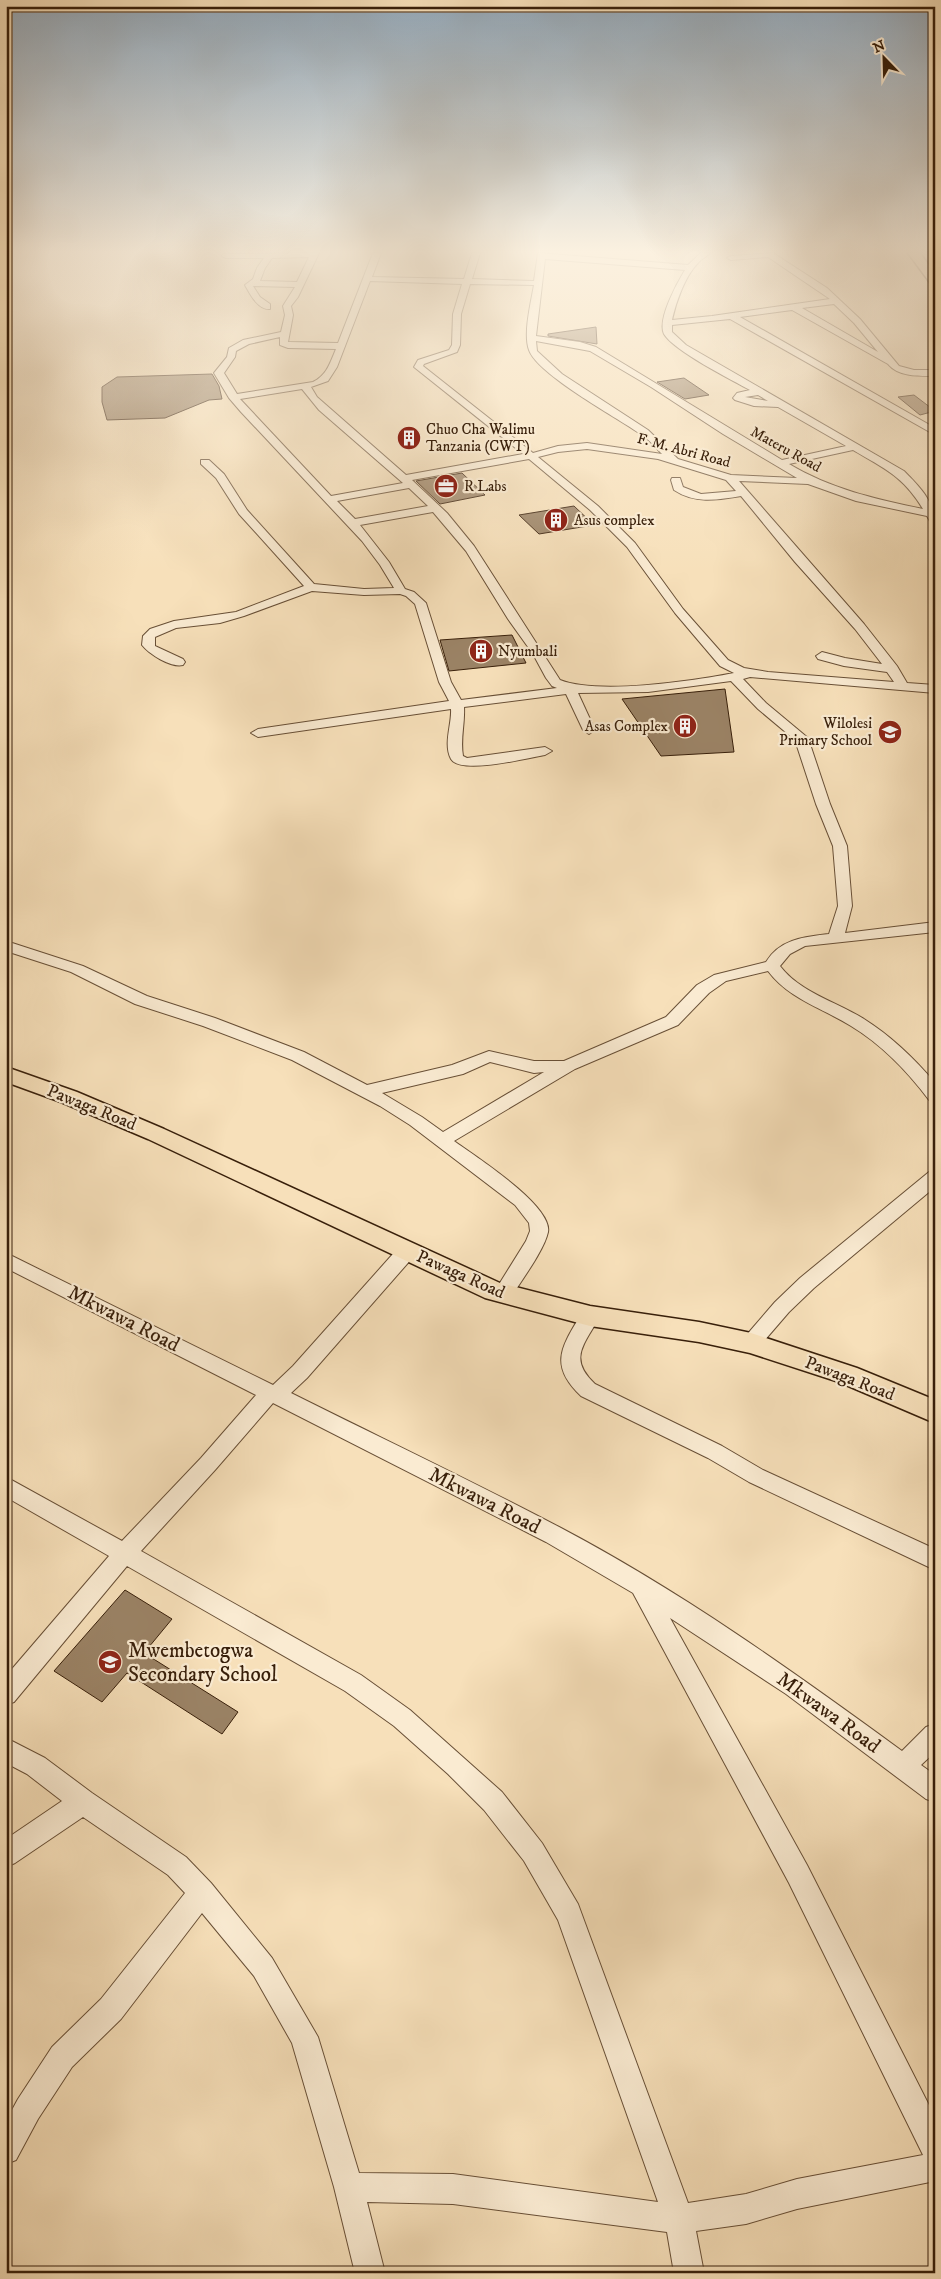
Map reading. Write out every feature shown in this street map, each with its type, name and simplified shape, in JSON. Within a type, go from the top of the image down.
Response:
[{"type":"main road","name":"Pawaga Road","points":[[6,1074],[156,1134],[473,1282],[503,1294],[590,1316],[699,1332],[751,1343],[820,1365],[935,1412]]},
{"type":"street","points":[[229,359],[219,373],[234,396],[264,432],[353,523],[378,554],[401,591]]},
{"type":"street","points":[[234,396],[306,385],[324,379],[335,359]]},
{"type":"street","points":[[429,359],[421,362],[418,367],[594,508],[631,545],[679,611],[730,668],[748,673],[935,689]]},
{"type":"street","points":[[540,359],[559,376],[645,432],[674,461]]},
{"type":"street","name":"Materu Road","points":[[611,359],[810,481],[860,499],[933,517]]},
{"type":"street","points":[[705,359],[758,392],[900,473],[911,482],[933,517]]},
{"type":"street","points":[[807,359],[935,432]]},
{"type":"street","points":[[885,359],[893,363]]},
{"type":"street","points":[[890,359],[896,368],[905,372],[935,373]]},
{"type":"street","points":[[306,385],[310,394],[330,415],[435,508],[474,554],[556,682],[570,690],[589,730]]},
{"type":"street","points":[[758,392],[738,398],[754,404],[779,404]]},
{"type":"street","name":"F. M. Abri Road","points":[[329,499],[360,495],[407,482],[567,448],[599,447],[640,452],[730,478],[810,481]]},
{"type":"street","points":[[780,464],[802,457],[854,447]]},
{"type":"street","points":[[205,462],[224,481],[243,512],[311,587]]},
{"type":"street","points":[[730,478],[809,571],[840,602],[893,669],[903,687]]},
{"type":"street","points":[[676,480],[678,488],[683,493],[696,497],[744,493]]},
{"type":"street","points":[[353,523],[435,508]]},
{"type":"street","points":[[179,662],[151,649],[148,645],[149,636],[154,632],[174,625],[220,619],[240,614],[311,587],[364,592],[401,591],[410,594],[420,603],[445,682],[457,704],[454,751],[457,758],[463,762],[472,763],[545,751]]},
{"type":"street","points":[[822,656],[844,662],[893,669]]},
{"type":"street","points":[[258,733],[457,704],[570,690],[624,689],[734,677],[748,673]]},
{"type":"street","points":[[734,677],[762,706],[802,738],[814,778],[840,846],[845,906],[839,930],[835,937]]},
{"type":"street","points":[[772,966],[776,957],[788,947],[835,937],[935,927]]},
{"type":"street","points":[[6,946],[77,969],[141,1000],[235,1031],[298,1056],[366,1091],[416,1121],[521,1200],[538,1222],[539,1231],[535,1242],[503,1294]]},
{"type":"street","points":[[441,1141],[569,1066],[672,1022],[703,989],[720,978],[751,969],[772,966]]},
{"type":"street","points":[[772,966],[778,975],[789,985],[869,1031],[905,1063],[935,1096]]},
{"type":"street","points":[[366,1091],[457,1070],[489,1056],[534,1067],[569,1066]]},
{"type":"street","points":[[751,1343],[782,1307],[807,1283],[935,1177]]},
{"type":"street","points":[[6,1694],[125,1553],[273,1393],[300,1372],[408,1251]]},
{"type":"street","name":"Mkwawa Road","points":[[6,1260],[554,1535],[641,1586],[794,1686],[935,1790]]},
{"type":"street","points":[[590,1316],[571,1351],[570,1367],[576,1381],[588,1390],[714,1452],[756,1476],[935,1560]]},
{"type":"street","points":[[6,1486],[353,1683],[402,1718],[457,1766],[493,1801],[533,1852],[569,1913],[679,2219],[689,2273]]},
{"type":"street","points":[[641,1586],[802,1882],[935,2148]]},
{"type":"street","points":[[903,1766],[935,1735]]},
{"type":"street","points":[[6,1750],[36,1766],[83,1802],[177,1866],[202,1892],[263,1967],[304,2037],[349,2187],[370,2273]]},
{"type":"street","points":[[6,1854],[83,1802]]},
{"type":"street","points":[[6,2150],[45,2080],[62,2057],[111,2009],[202,1892]]},
{"type":"street","points":[[349,2187],[453,2189],[679,2219],[746,2209],[797,2194],[935,2167]]},
{"type":"building","points":[[212,374],[219,386],[222,399],[209,400],[165,418],[107,420],[102,402],[102,387],[117,377]]},
{"type":"building","points":[[684,378],[709,395],[685,399],[657,382]]},
{"type":"building","points":[[914,395],[935,411],[920,415],[898,397]]},
{"type":"building","name":"R Labs","points":[[462,473],[485,495],[440,504],[416,481]]},
{"type":"building","name":"Asus complex","points":[[574,506],[594,525],[539,534],[519,515]]},
{"type":"building","name":"Nyumbali","points":[[512,635],[526,663],[449,671],[440,640]]},
{"type":"building","name":"Asas Complex","points":[[725,689],[734,752],[661,756],[622,699]]},
{"type":"building","name":"Mwembetogwa Secondary School","points":[[125,1590],[172,1619],[144,1653],[238,1712],[222,1734],[127,1673],[102,1702],[54,1671]]},
{"type":"place","name":"Chuo Cha Walimu Tanzania (CWT)","points":[[409,438]]},
{"type":"place","name":"R Labs","points":[[446,486]]},
{"type":"place","name":"Asus complex","points":[[556,520]]},
{"type":"place","name":"Nyumbali","points":[[481,651]]},
{"type":"place","name":"Asas Complex","points":[[685,726]]},
{"type":"place","name":"Wilolesi Primary School","points":[[890,732]]},
{"type":"place","name":"Mwembetogwa Secondary School","points":[[110,1662]]}]
